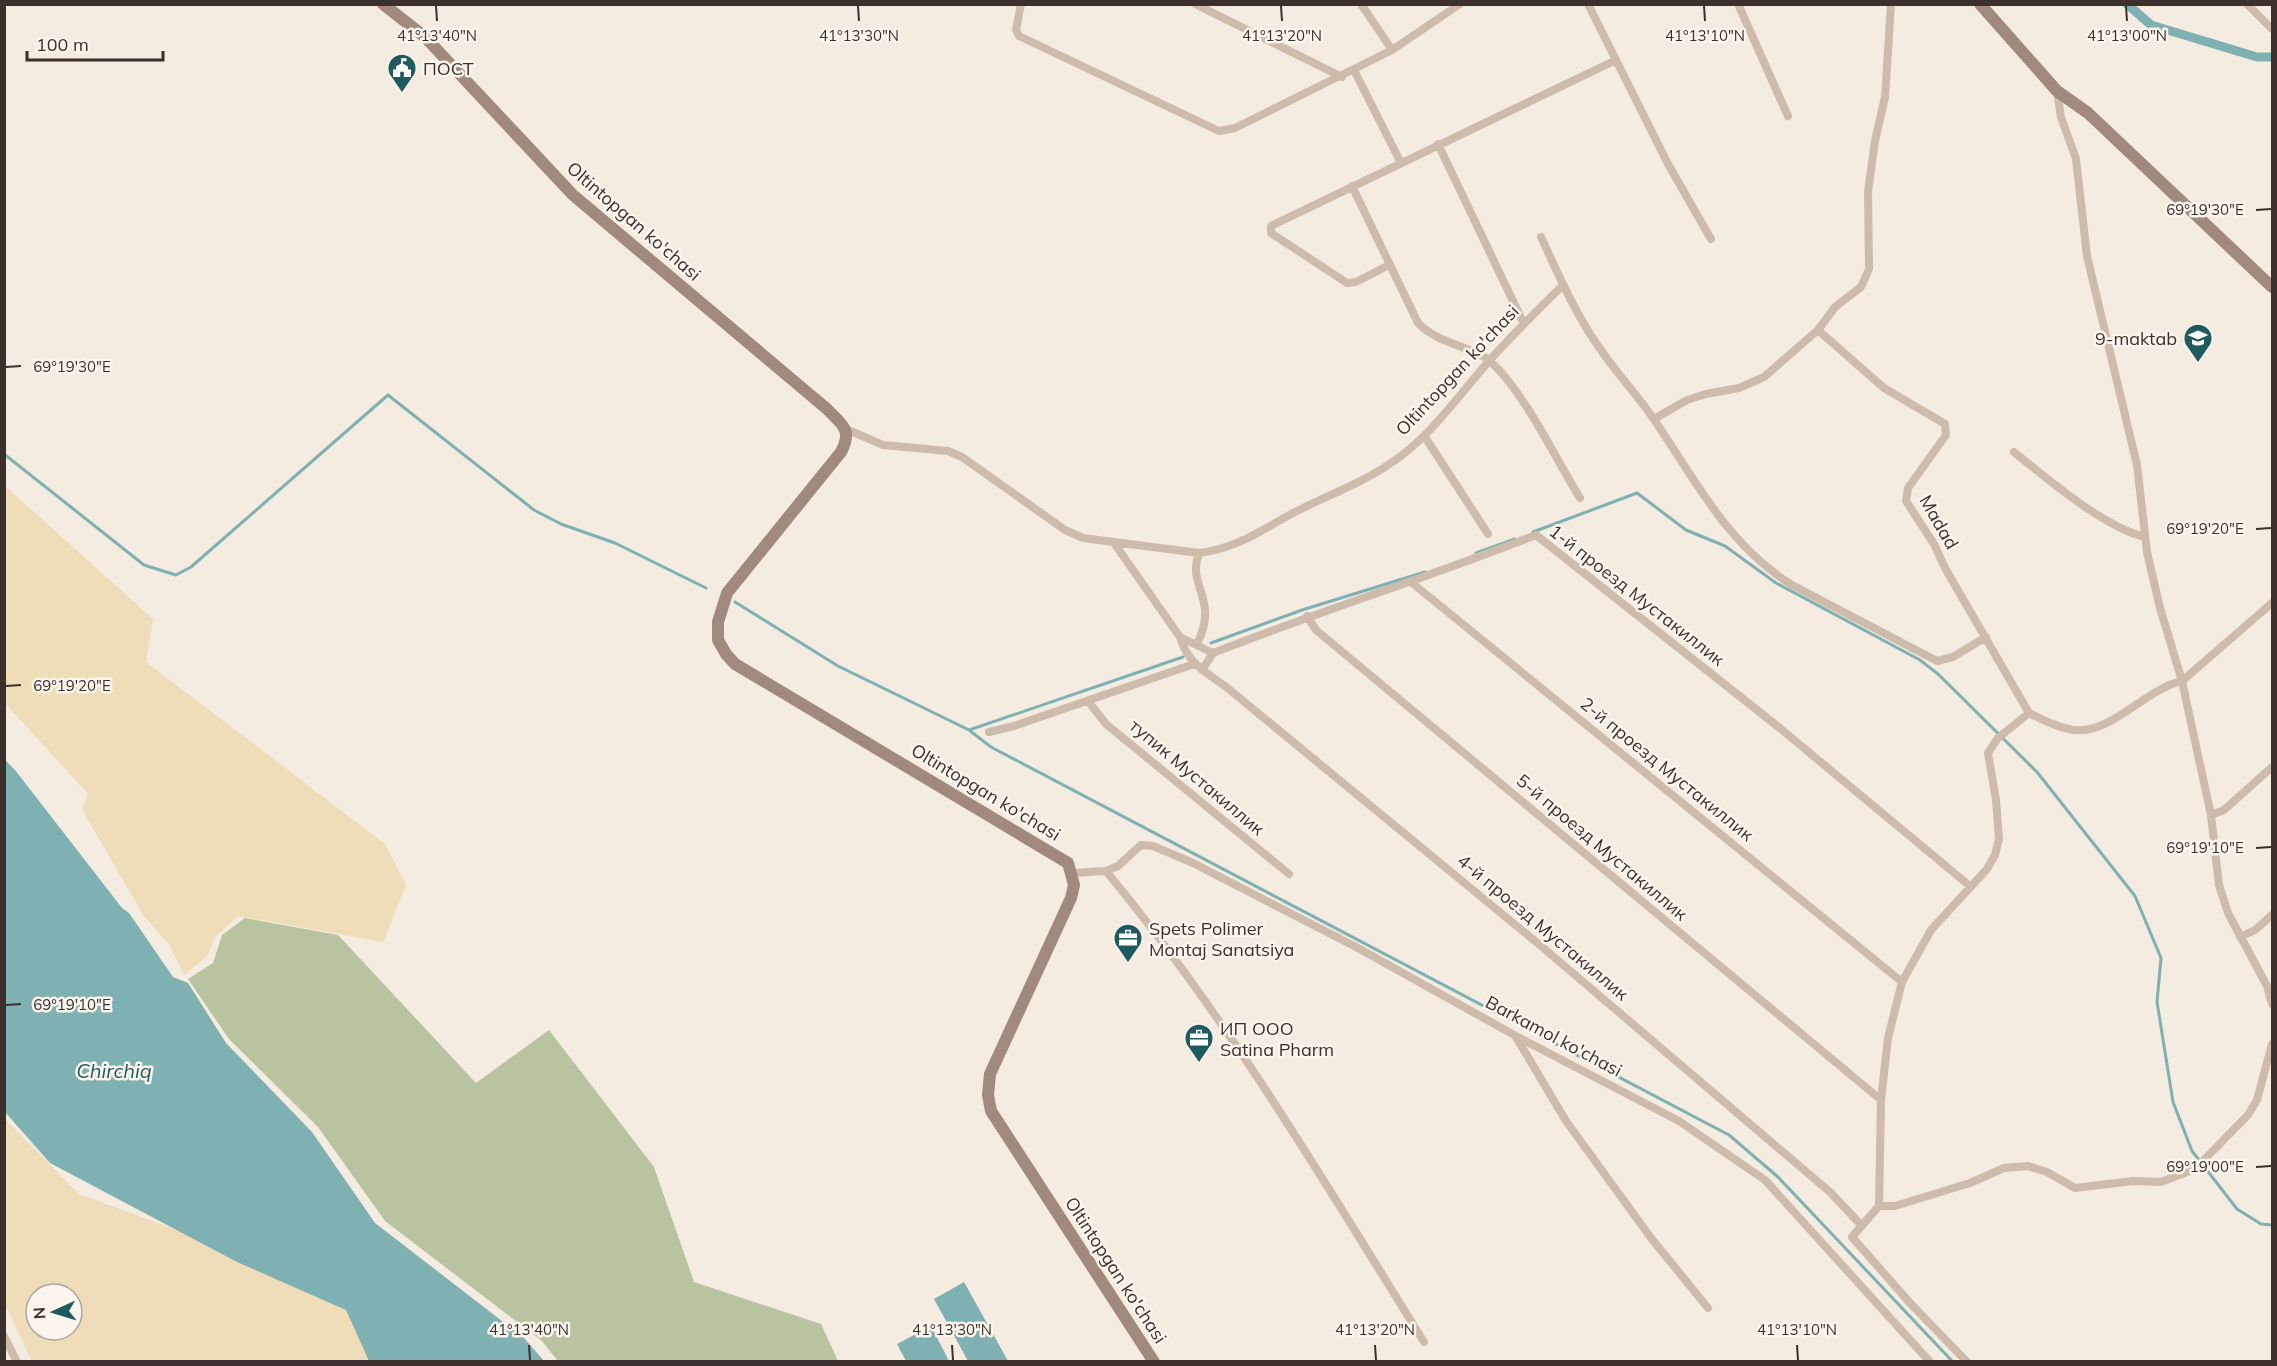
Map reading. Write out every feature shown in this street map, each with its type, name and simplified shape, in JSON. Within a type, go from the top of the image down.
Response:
[{"type":"street","points":[[1021,4],[1016,30],[1024,39],[1219,131],[1235,128],[1342,77],[1392,50],[1461,4]]},
{"type":"street","points":[[1195,4],[1342,77]]},
{"type":"street","points":[[1361,4],[1392,50]]},
{"type":"street","points":[[1588,4],[1668,164],[1711,239]]},
{"type":"street","points":[[1738,4],[1788,116]]},
{"type":"street","points":[[1654,419],[1706,393],[1753,383],[1776,369],[1818,330],[1835,307],[1861,287],[1869,269],[1868,192],[1875,141],[1885,97],[1891,4]]},
{"type":"street","points":[[1980,4],[2057,91],[2088,113],[2272,287]]},
{"type":"street","points":[[2247,4],[2272,29]]},
{"type":"street","name":"Oltintopgan ko'chasi","points":[[383,5],[425,37],[573,195],[827,409],[846,429],[883,445],[948,451],[962,457],[1065,530],[1083,538],[1199,553],[1236,545],[1302,508],[1340,492],[1388,465],[1425,437],[1490,360],[1563,285]]},
{"type":"street","points":[[1389,265],[1356,282],[1347,283],[1271,233],[1270,226],[1616,60]]},
{"type":"street","points":[[1354,70],[1401,163]]},
{"type":"street","points":[[2057,91],[2061,117],[2076,159],[2087,256],[2137,465],[2145,537],[2160,608],[2182,681],[2211,815],[2219,885],[2228,913],[2267,986],[2272,1005]]},
{"type":"street","points":[[1438,144],[1524,324]]},
{"type":"street","points":[[1352,186],[1418,323],[1425,330],[1490,360],[1522,402],[1580,498]]},
{"type":"street","points":[[1541,237],[1563,285],[1603,353],[1654,419],[1720,521],[1750,554],[1772,573],[1937,661],[1953,657],[1986,637]]},
{"type":"street","name":"Madad","points":[[1818,330],[1884,388],[1945,424],[1946,435],[1908,488],[1906,501],[1934,544],[1945,568],[2029,713]]},
{"type":"street","name":"Oltintopgan ko'chasi","points":[[846,429],[847,438],[841,452],[727,593],[718,622],[718,640],[735,664],[1063,858],[1073,873],[1071,898],[990,1074],[989,1103],[999,1127],[1040,1184],[1154,1362]]},
{"type":"street","points":[[1425,437],[1488,534]]},
{"type":"street","points":[[2014,452],[2043,476],[2127,533],[2145,537]]},
{"type":"street","name":"1-й проезд Мустакиллик","points":[[1213,653],[1307,616],[1449,570],[1536,535],[1781,729],[1971,887]]},
{"type":"street","points":[[1114,543],[1180,637],[1185,652],[1198,667]]},
{"type":"street","points":[[1197,644],[1206,623],[1206,609],[1195,571],[1199,553]]},
{"type":"street","name":"2-й проезд Мустакиллик","points":[[1411,582],[1902,982]]},
{"type":"street","points":[[1968,1362],[1910,1303],[1852,1238],[1879,1206],[1881,1101],[1888,1038],[1902,982],[1931,930],[1971,887],[1995,855],[1999,839],[1996,800],[1988,753],[2000,736],[2029,713],[2058,726],[2089,730],[2104,725],[2166,684],[2182,681],[2272,603]]},
{"type":"street","name":"5-й проезд Мустакиллик","points":[[1307,616],[1316,630],[1881,1101]]},
{"type":"street","points":[[989,732],[1198,667],[1213,653],[1180,637]]},
{"type":"street","name":"4-й проезд Мустакиллик","points":[[1198,667],[1523,931],[1736,1110],[1830,1192],[1862,1226]]},
{"type":"street","name":"тупик Мустакиллик","points":[[1088,701],[1107,724],[1289,874]]},
{"type":"street","points":[[2211,815],[2224,810],[2272,766]]},
{"type":"street","name":"Barkamol ko'chasi","points":[[1106,871],[1118,866],[1141,845],[1153,846],[1193,863],[1358,948],[1516,1036],[1679,1121],[1765,1180],[1930,1362]]},
{"type":"street","points":[[1073,873],[1106,871],[1158,934],[1283,1114],[1424,1342]]},
{"type":"street","points":[[2240,937],[2255,930],[2272,915]]},
{"type":"street","points":[[1516,1036],[1566,1121],[1651,1238],[1708,1308]]},
{"type":"street","points":[[1879,1206],[1895,1206],[1970,1183],[2004,1168],[2028,1166],[2048,1172],[2076,1188],[2133,1181],[2161,1182],[2202,1164],[2252,1108],[2272,1044]]},
{"type":"street","points":[[4,1336],[17,1362]]},
{"type":"green space","points":[[245,918],[338,935],[476,1083],[549,1030],[654,1167],[694,1282],[821,1324],[838,1361],[558,1361],[542,1341],[385,1221],[318,1127],[229,1039],[188,979],[213,963],[222,935]]},
{"type":"sand","points":[[5,486],[153,619],[146,662],[385,844],[406,885],[383,942],[238,916],[215,937],[207,956],[184,975],[170,946],[143,915],[82,809],[88,794],[5,703]]},
{"type":"sand","points":[[5,1119],[79,1194],[366,1300],[436,1361],[32,1361],[5,1305]]},
{"type":"water","name":"Chirchiq","points":[[5,760],[122,908],[129,913],[173,977],[188,983],[226,1043],[312,1132],[375,1223],[524,1338],[544,1361],[369,1361],[346,1310],[237,1262],[50,1163],[5,1112]]},
{"type":"water","points":[[964,1282],[1008,1361],[968,1361],[934,1299]]},
{"type":"water","points":[[931,1326],[949,1361],[906,1361],[897,1344]]},
{"type":"waterway","points":[[2127,4],[2151,25],[2257,57],[2272,57]]},
{"type":"waterway","points":[[4,454],[144,565],[176,575],[191,567],[388,395],[534,510],[561,524],[615,543],[706,588]]},
{"type":"waterway","points":[[1533,532],[1637,493],[1686,530],[1725,546],[1776,583],[1920,660],[1938,674],[2037,772],[2135,896],[2161,958],[2157,1002],[2173,1102],[2192,1151],[2237,1209],[2261,1224],[2272,1225]]},
{"type":"waterway","points":[[1476,553],[1515,539]]},
{"type":"waterway","points":[[1211,643],[1302,610],[1425,572]]},
{"type":"waterway","points":[[735,602],[838,666],[969,730],[991,747],[1729,1135],[1778,1177],[1953,1362]]},
{"type":"waterway","points":[[969,730],[1183,657]]},
{"type":"place","name":"ПОСТ","points":[[402,94]]},
{"type":"place","name":"9-maktab","points":[[2198,364]]},
{"type":"place","name":"Spets Polimer Montaj Sanatsiya","points":[[1128,964]]},
{"type":"place","name":"ИП ООО Satina Pharm","points":[[1199,1064]]}]
